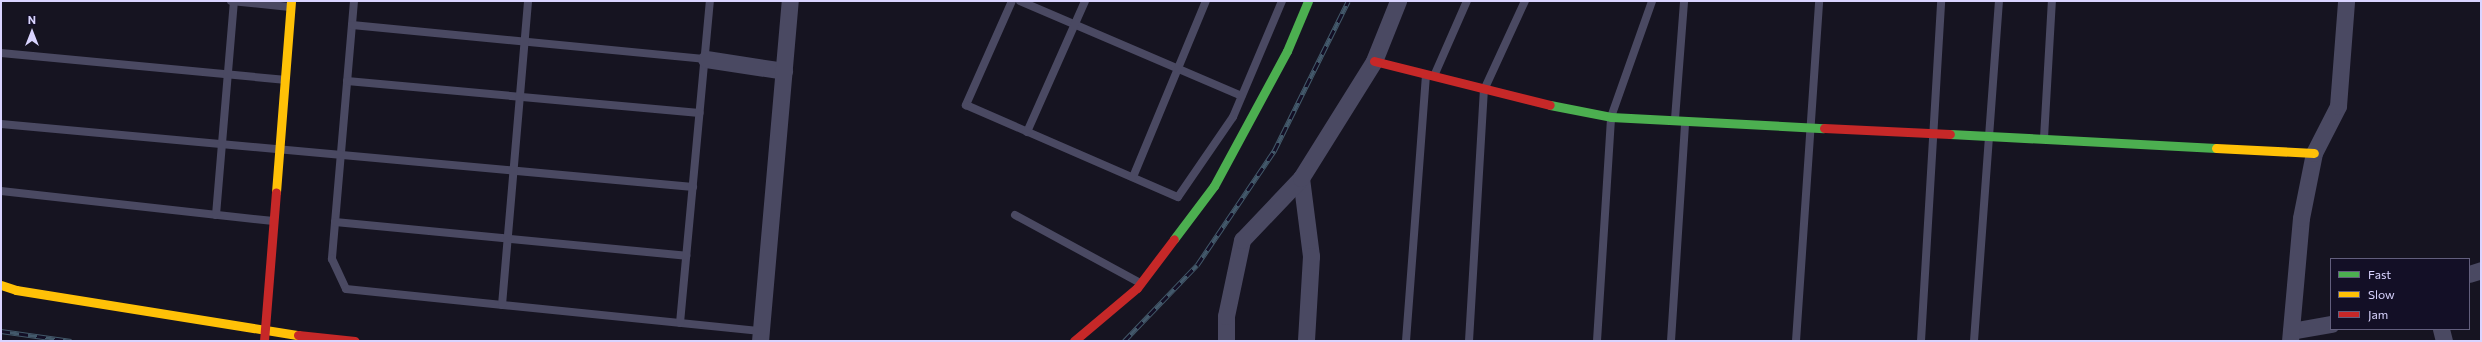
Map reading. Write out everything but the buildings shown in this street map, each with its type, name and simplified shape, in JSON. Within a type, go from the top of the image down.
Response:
[{"type":"street","points":[[760,336],[790,1]]},
{"type":"street","points":[[1074,341],[1140,284],[1214,186],[1287,51],[1308,1]]},
{"type":"street","points":[[1226,341],[1226,316],[1242,240],[1301,178],[1374,61],[1398,1]]},
{"type":"street","points":[[2330,324],[2290,336],[2301,218],[2314,153],[2338,106],[2346,1]]},
{"type":"street","points":[[264,341],[291,4]]},
{"type":"street","points":[[706,59],[784,71]]},
{"type":"street","points":[[1374,61],[1484,90],[1611,117],[2314,153]]},
{"type":"street","points":[[1301,178],[1311,256],[1306,341]]},
{"type":"street","points":[[2470,274],[2481,270]]},
{"type":"street","points":[[1,285],[16,290],[265,331],[355,341]]},
{"type":"street","points":[[2441,330],[2444,341]]},
{"type":"lane","points":[[216,215],[233,1],[291,4]]},
{"type":"lane","points":[[354,1],[332,259],[346,289],[680,323],[760,336]]},
{"type":"lane","points":[[502,305],[528,1]]},
{"type":"lane","points":[[680,323],[706,59],[710,1]]},
{"type":"lane","points":[[1012,1],[966,105],[1178,197],[1233,117],[1282,1]]},
{"type":"lane","points":[[1020,1],[1242,96]]},
{"type":"lane","points":[[1028,132],[1085,1]]},
{"type":"lane","points":[[1133,177],[1206,1]]},
{"type":"lane","points":[[1406,341],[1430,76],[1467,1]]},
{"type":"lane","points":[[1469,341],[1484,90],[1525,1]]},
{"type":"lane","points":[[1597,341],[1611,117],[1652,1]]},
{"type":"lane","points":[[1675,120],[1684,1]]},
{"type":"lane","points":[[1796,341],[1812,127],[1819,1]]},
{"type":"lane","points":[[1920,341],[1941,1]]},
{"type":"lane","points":[[1974,341],[1999,1]]},
{"type":"lane","points":[[2044,139],[2052,1]]},
{"type":"lane","points":[[352,26],[706,59]]},
{"type":"lane","points":[[1,53],[285,80]]},
{"type":"lane","points":[[347,81],[700,113]]},
{"type":"lane","points":[[1671,341],[1685,121]]},
{"type":"lane","points":[[1,124],[693,187]]},
{"type":"lane","points":[[1,191],[274,221]]},
{"type":"lane","points":[[1015,215],[1140,284]]},
{"type":"lane","points":[[335,222],[686,256]]},
{"type":"railway","points":[[1124,341],[1197,265],[1274,151],[1348,1]]},
{"type":"railway","points":[[1,331],[71,341]]},
{"type":"traffic: fast","points":[[1174,239],[1214,186],[1287,51],[1308,1]]},
{"type":"traffic: fast","points":[[1550,105],[1611,117],[1824,128]]},
{"type":"traffic: fast","points":[[1950,134],[2216,148]]},
{"type":"traffic: slow","points":[[276,192],[291,1]]},
{"type":"traffic: slow","points":[[2216,148],[2314,153]]},
{"type":"traffic: slow","points":[[1,285],[16,290],[298,335]]},
{"type":"traffic: jam","points":[[1374,61],[1550,105]]},
{"type":"traffic: jam","points":[[1824,128],[1950,134]]},
{"type":"traffic: jam","points":[[264,341],[276,192]]},
{"type":"traffic: jam","points":[[1074,341],[1137,288],[1174,239]]},
{"type":"traffic: jam","points":[[298,335],[355,341]]}]
